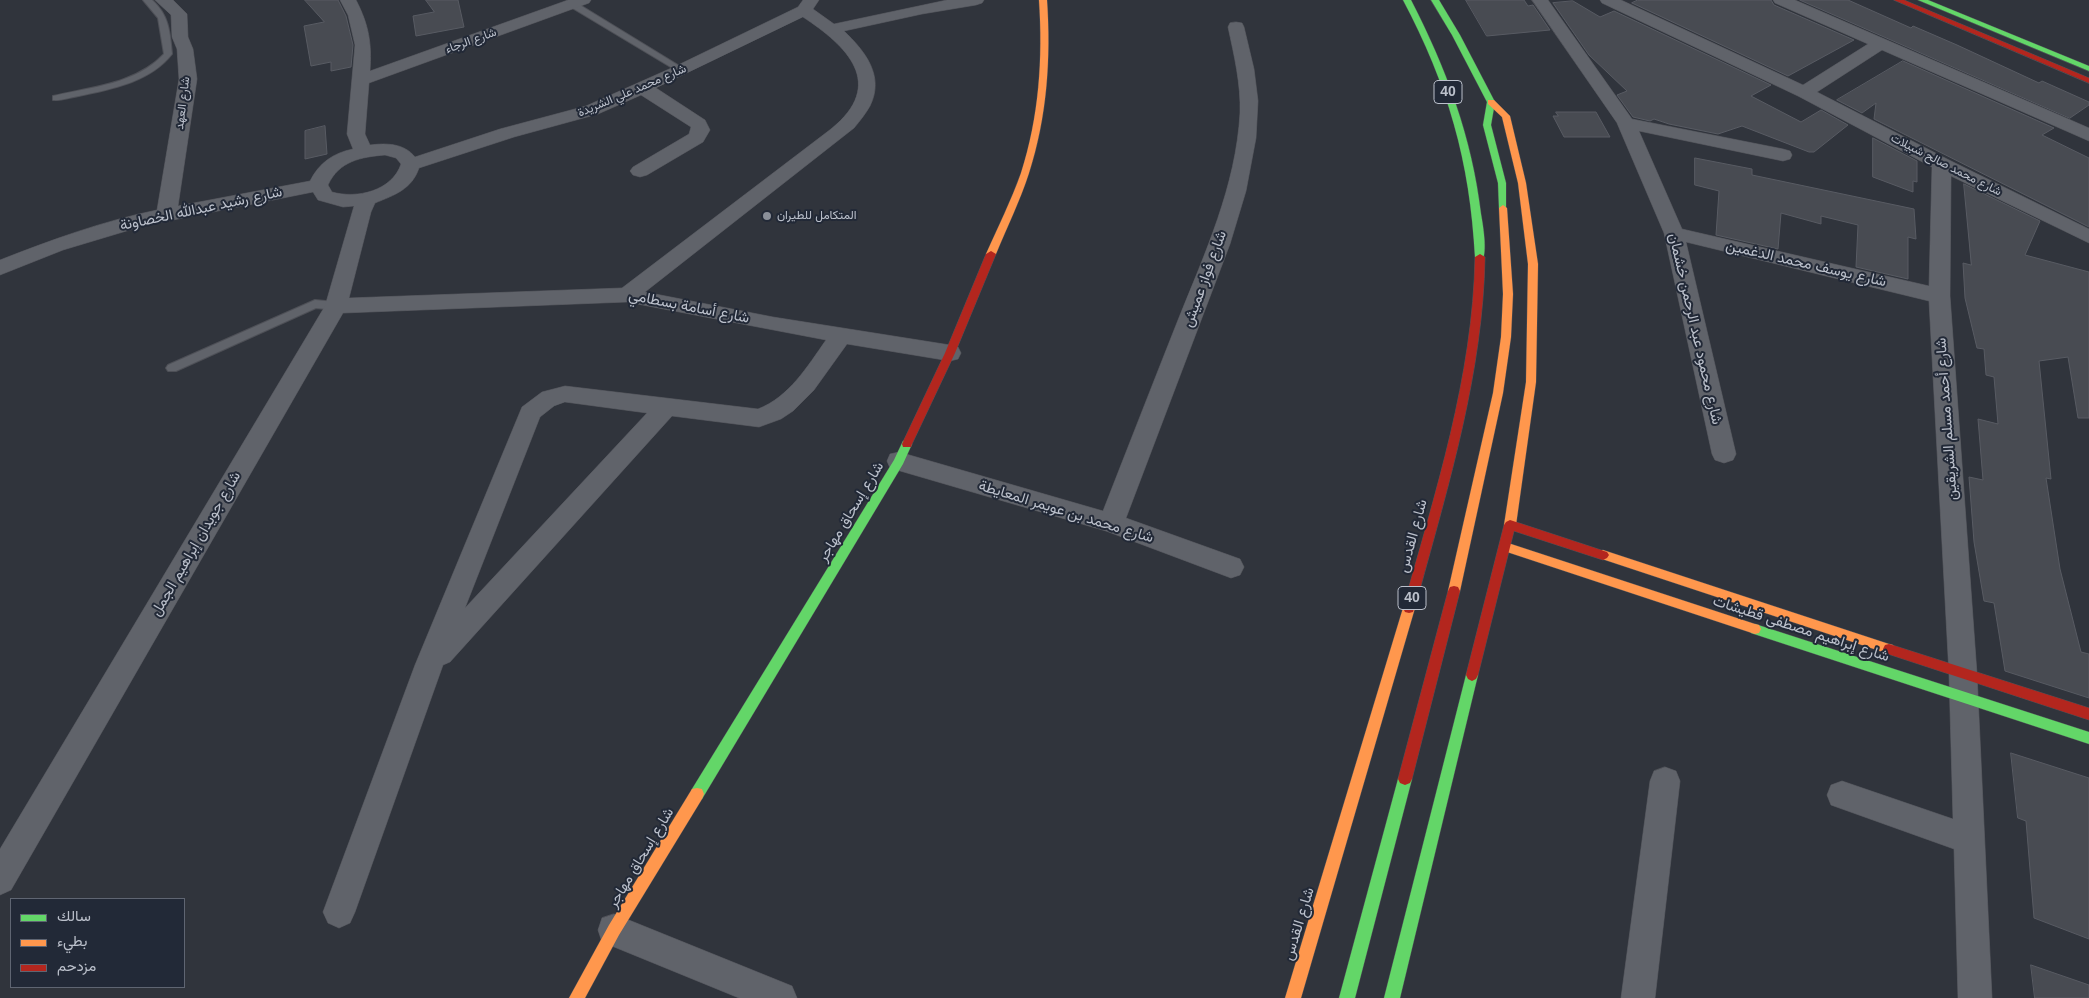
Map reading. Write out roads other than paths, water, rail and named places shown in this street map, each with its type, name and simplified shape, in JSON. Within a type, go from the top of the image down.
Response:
[{"type":"main road","name":"شارع إسحاق مهاجر","points":[[577,998],[614,930],[899,461],[950,353],[1025,173],[1040,114],[1045,65],[1046,24],[1043,0]]},
{"type":"main road","name":"شارع القدس","points":[[1293,998],[1419,571],[1455,437],[1478,333],[1480,277],[1475,189],[1460,122],[1425,29],[1407,0]]},
{"type":"main road","name":"40","points":[[1435,0],[1456,35],[1491,102]]},
{"type":"main road","points":[[1898,0],[2089,81]]},
{"type":"main road","points":[[1922,0],[2089,68]]},
{"type":"main road","points":[[1347,998],[1461,566],[1498,393],[1506,337],[1508,294],[1502,183],[1487,126],[1491,102]]},
{"type":"main road","points":[[1392,998],[1510,525],[1531,382],[1533,264],[1522,183],[1506,116],[1491,102]]},
{"type":"main road","name":"شارع إبراهيم مصطفى قطيشات","points":[[1510,525],[1963,685],[2089,738]]},
{"type":"main road","name":"شارع إبراهيم مصطفى قطيشات","points":[[1505,547],[1963,685],[2089,714]]},
{"type":"street","name":"شارع العهد","points":[[163,0],[179,14],[173,27],[186,49],[188,79],[167,213]]},
{"type":"street","points":[[348,0],[356,15],[363,45],[356,134],[362,151]]},
{"type":"street","points":[[832,30],[922,9],[976,0]]},
{"type":"street","name":"شارع محمود عبد الرحمن خشمان","points":[[1540,0],[1626,123],[1674,233],[1724,454]]},
{"type":"street","name":"شارع محمد صالح شبيلات","points":[[1608,0],[1804,92],[1942,164],[2089,237]]},
{"type":"street","points":[[1781,0],[2089,136]]},
{"type":"street","name":"شارع الرجاء","points":[[359,81],[574,1]]},
{"type":"street","points":[[627,294],[848,124],[862,104],[868,86],[866,69],[853,48],[808,5]]},
{"type":"street","name":"شارع محمد علي الشريدة","points":[[411,164],[507,133],[592,110],[682,70],[808,5]]},
{"type":"street","name":"شارع فواز عميش","points":[[1111,523],[1219,245],[1235,191],[1245,151],[1249,112],[1247,68],[1236,26]]},
{"type":"street","points":[[1804,92],[1880,44]]},
{"type":"street","points":[[640,171],[696,138],[701,133],[699,124],[643,88]]},
{"type":"street","points":[[1626,123],[1784,155]]},
{"type":"street","points":[[386,149],[403,154],[411,164],[406,178],[396,186],[367,199],[343,201],[325,196],[318,186],[323,172],[340,160],[362,151],[386,149]]},
{"type":"street","name":"شارع أحمد مسلم الشريقين","points":[[1942,164],[1939,296],[1963,685],[1975,998]]},
{"type":"street","name":"شارع رشيد عبدالله الخصاونة","points":[[0,268],[56,245],[167,213],[318,186]]},
{"type":"street","name":"شارع جويدان إبراهيم الجمل","points":[[0,879],[336,306],[361,212],[367,199]]},
{"type":"street","name":"شارع يوسف محمد الدغمين","points":[[1674,233],[1939,296]]},
{"type":"street","name":"شارع أسامة بسطامي","points":[[336,306],[627,294],[841,336],[950,353]]},
{"type":"street","points":[[339,912],[429,665],[525,421],[530,413],[544,400],[556,395],[565,394],[759,418],[771,414],[796,397],[841,336]]},
{"type":"street","points":[[429,665],[667,406]]},
{"type":"street","name":"شارع محمد بن عويمر المعايطة","points":[[899,461],[1111,523],[1231,567]]},
{"type":"street","points":[[1638,998],[1665,781]]},
{"type":"street","points":[[1842,795],[1969,839]]},
{"type":"street","points":[[614,930],[780,998]]},
{"type":"lane","points":[[56,98],[122,82],[152,70],[162,63],[168,54],[173,27],[159,10],[147,0]]},
{"type":"lane","points":[[574,1],[682,70]]},
{"type":"lane","points":[[172,368],[315,304],[336,306]]},
{"type":"place","name":"المتكامل للطيران","points":[[767,216]]}]
